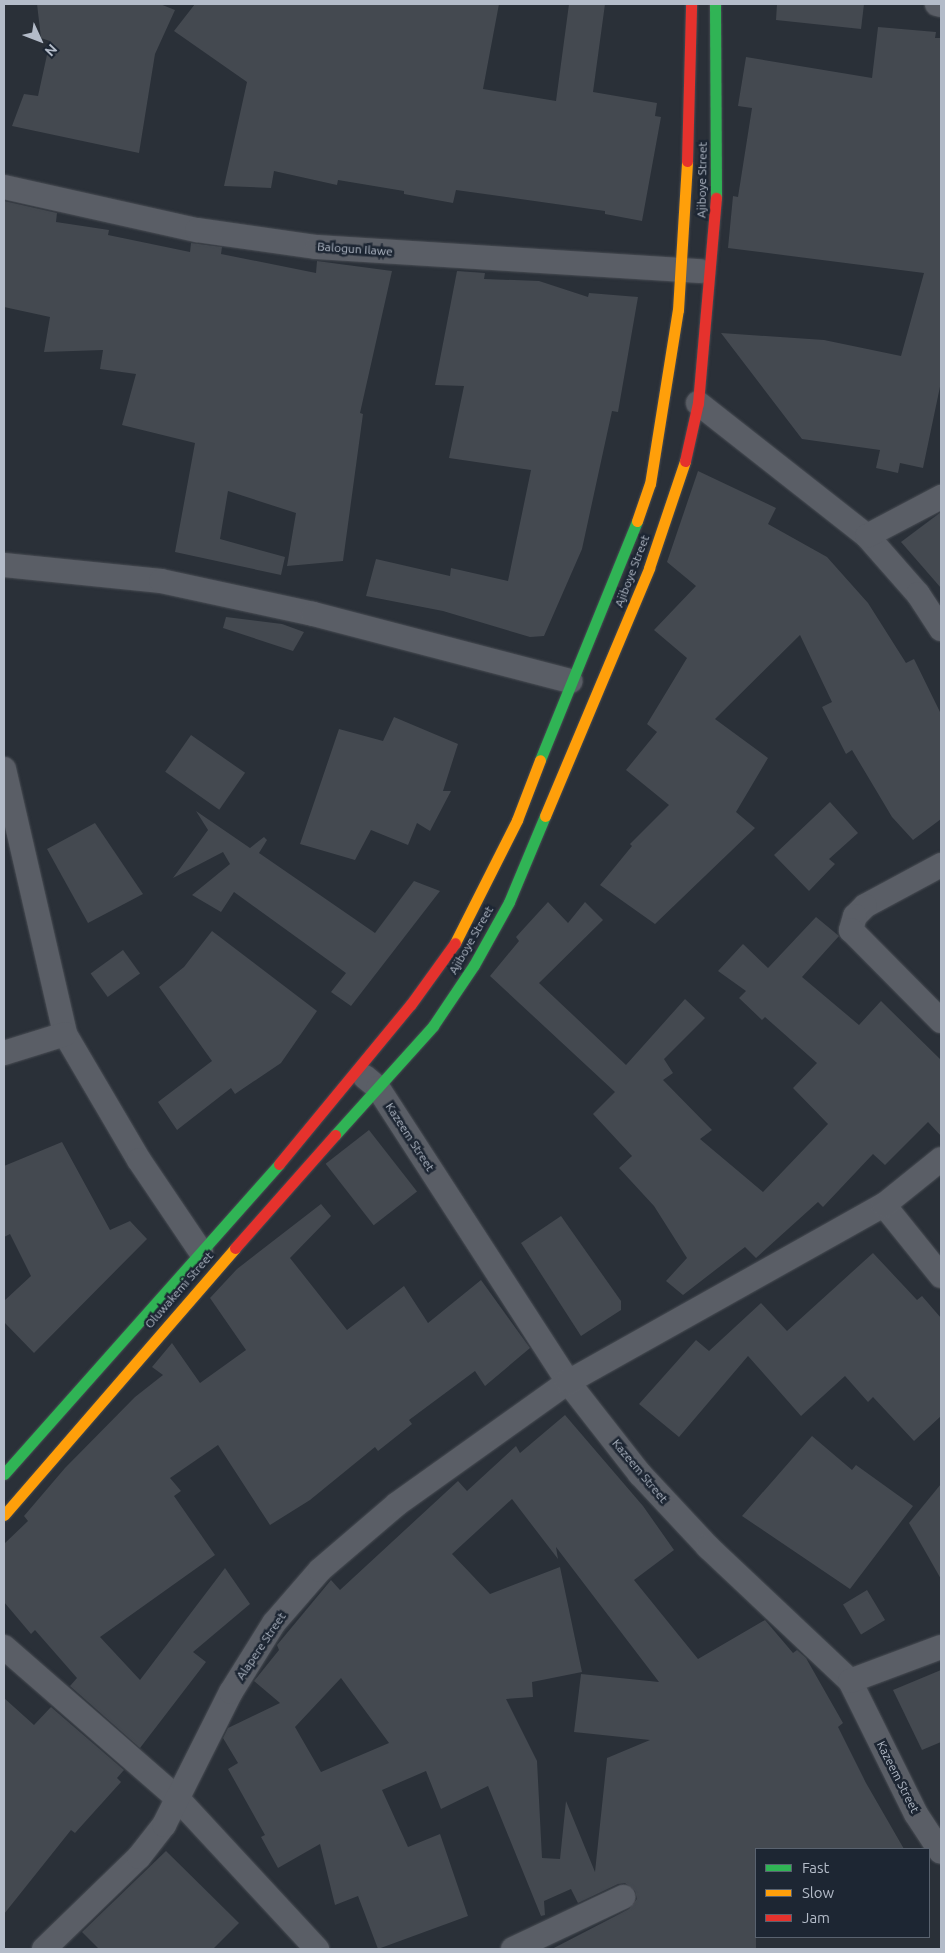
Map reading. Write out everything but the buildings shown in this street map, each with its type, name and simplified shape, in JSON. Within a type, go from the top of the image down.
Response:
[{"type":"street","name":"Ajiboye Street","points":[[357,1069],[455,943],[517,820],[570,681],[624,559],[650,484],[672,366],[681,269],[691,4]]},
{"type":"street","name":"Ajiboye Street","points":[[378,1088],[433,1026],[474,965],[509,902],[649,568],[689,448],[698,403],[712,273],[716,208],[715,4]]},
{"type":"street","points":[[937,4],[941,5]]},
{"type":"street","name":"Balogun Ilawe","points":[[4,187],[197,230],[317,247],[681,269],[712,273]]},
{"type":"street","points":[[698,403],[867,536],[918,594],[941,629]]},
{"type":"street","points":[[867,536],[941,496]]},
{"type":"street","points":[[4,565],[161,581],[313,614],[570,681]]},
{"type":"street","points":[[4,769],[66,1034],[139,1160],[201,1252]]},
{"type":"street","points":[[941,865],[865,906],[855,916],[851,930],[941,1021]]},
{"type":"street","points":[[4,1054],[66,1034]]},
{"type":"street","name":"Kazeem Street","points":[[357,1069],[378,1088],[568,1382],[640,1474],[708,1547],[850,1681],[916,1814],[941,1852]]},
{"type":"street","name":"Oluwakemi Street","points":[[4,1474],[322,1116],[357,1069]]},
{"type":"street","name":"Oluwakemi Street","points":[[4,1515],[202,1284],[378,1088]]},
{"type":"street","name":"Alapere Street","points":[[44,1949],[139,1857],[178,1799],[231,1692],[274,1623],[320,1570],[397,1504],[568,1382],[884,1205],[941,1159]]},
{"type":"street","points":[[884,1205],[941,1276]]},
{"type":"street","points":[[4,1647],[178,1799],[317,1949]]},
{"type":"street","points":[[850,1681],[941,1647]]},
{"type":"street","points":[[513,1949],[623,1897]]},
{"type":"traffic: fast","points":[[715,4],[716,198]]},
{"type":"traffic: fast","points":[[540,760],[637,521]]},
{"type":"traffic: fast","points":[[335,1135],[433,1026],[474,965],[509,902],[545,816]]},
{"type":"traffic: fast","points":[[4,1474],[279,1164]]},
{"type":"traffic: slow","points":[[637,521],[650,484],[678,310],[687,161]]},
{"type":"traffic: slow","points":[[545,816],[649,568],[685,461]]},
{"type":"traffic: slow","points":[[455,943],[517,820],[540,760]]},
{"type":"traffic: slow","points":[[4,1515],[235,1248]]},
{"type":"traffic: jam","points":[[687,161],[691,4]]},
{"type":"traffic: jam","points":[[685,461],[698,403],[716,198]]},
{"type":"traffic: jam","points":[[279,1164],[411,1004],[455,943]]},
{"type":"traffic: jam","points":[[235,1248],[335,1135]]}]
